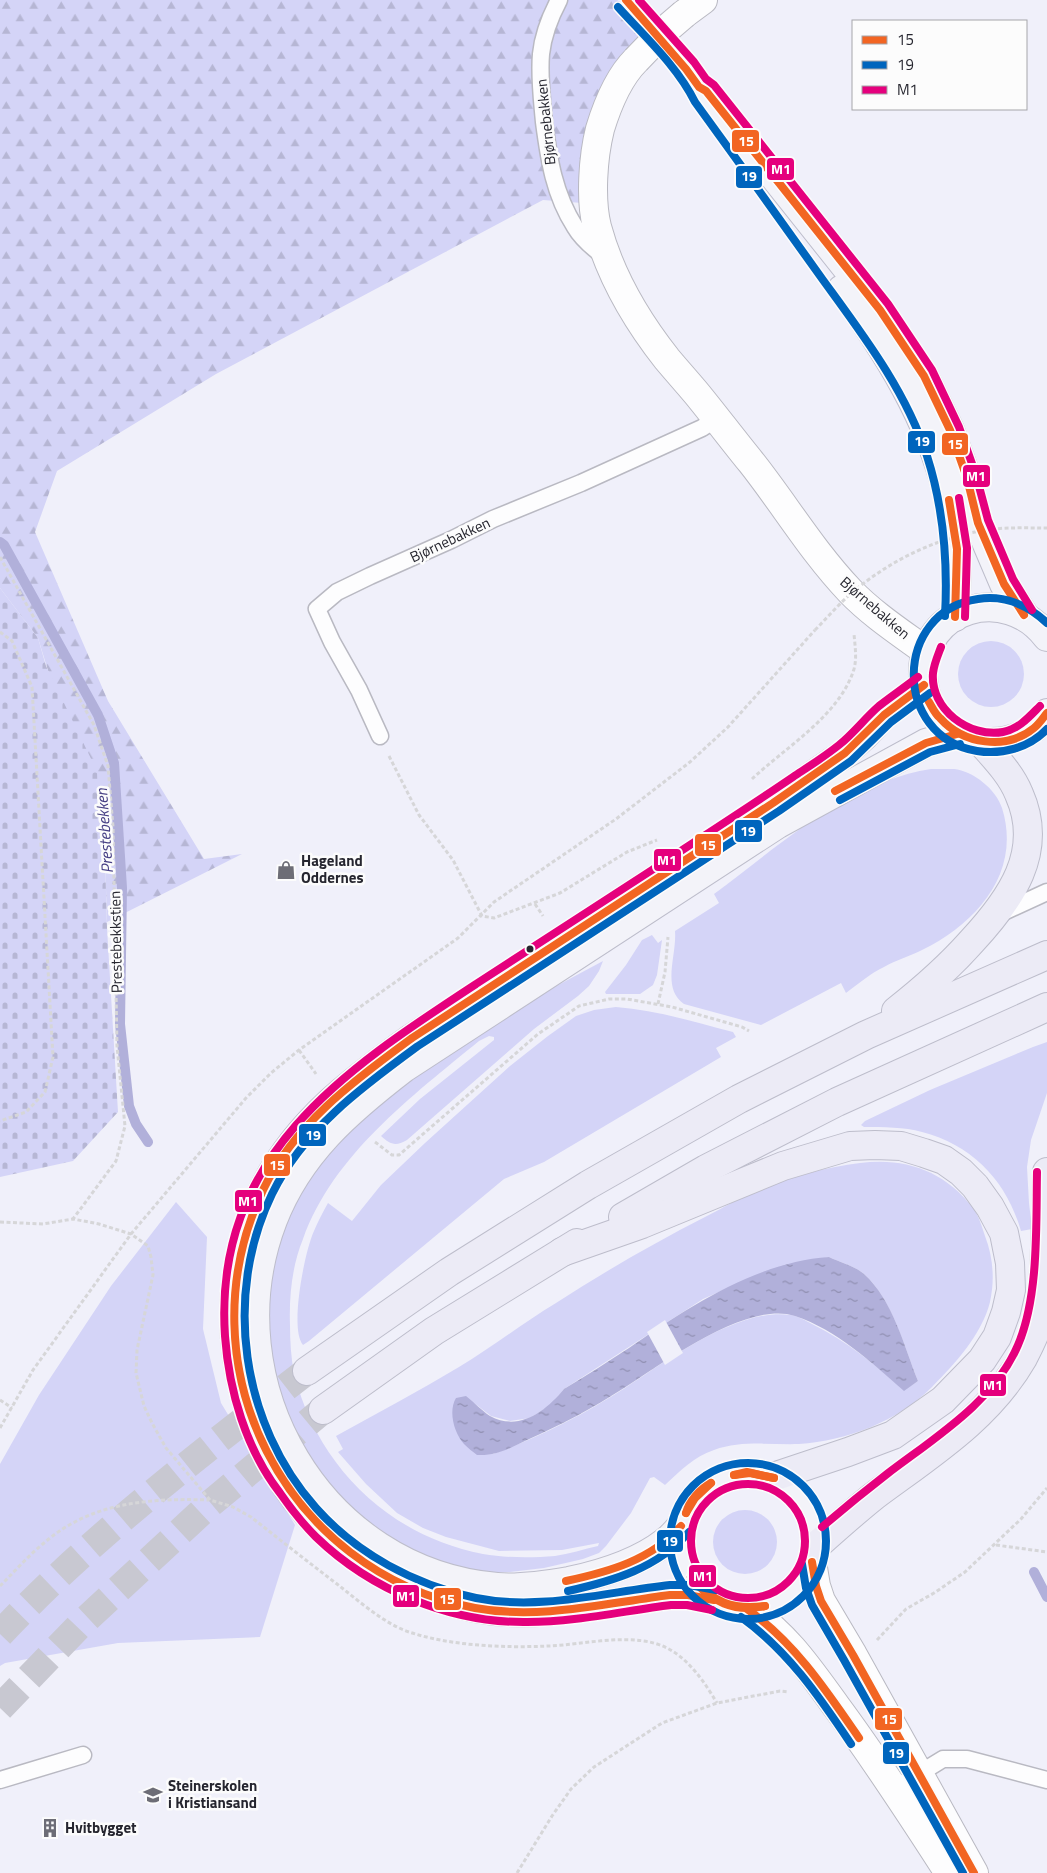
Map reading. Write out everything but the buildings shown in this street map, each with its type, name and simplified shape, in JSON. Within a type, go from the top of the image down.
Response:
[{"type":"highway","points":[[866,1035],[924,989],[950,965],[995,917],[1010,895],[1020,874],[1026,855],[1028,835],[1026,816],[1020,795],[1007,774],[969,738]]},
{"type":"highway","points":[[307,1371],[449,1272],[588,1184],[738,1099],[866,1035],[1047,955]]},
{"type":"highway","points":[[323,1410],[434,1331],[562,1252],[706,1169],[837,1102],[1047,1007]]},
{"type":"highway","points":[[562,1252],[712,1197],[783,1166],[850,1146],[901,1146],[924,1152],[944,1160],[961,1172],[975,1186],[990,1207],[1004,1233],[1010,1263],[1011,1290],[1006,1312],[997,1336],[982,1360],[943,1400],[893,1435],[773,1477]]},
{"type":"highway","points":[[814,1554],[872,1498],[952,1439],[993,1401],[1013,1374],[1037,1329],[1043,1301],[1046,1271],[1047,1172]]},
{"type":"main road","points":[[955,617],[957,580],[954,525],[945,480],[928,431],[902,379],[863,319],[703,96],[699,87],[706,92],[880,310],[924,376],[950,430],[967,478],[978,523],[1004,584],[1024,615]]},
{"type":"main road","points":[[969,738],[938,718],[926,697],[923,668],[933,638],[943,626],[955,617],[971,609],[989,606],[1007,608],[1024,615],[1039,627],[1047,637]]},
{"type":"main road","points":[[714,1600],[700,1590],[682,1560],[680,1544],[681,1526],[686,1513],[693,1500],[703,1489],[729,1475],[758,1473],[773,1477],[794,1490],[809,1510],[813,1521],[814,1554],[807,1576],[798,1587],[775,1603],[747,1609],[688,1595],[670,1595],[546,1613],[497,1612],[473,1608],[426,1594],[403,1584],[361,1560],[323,1530],[306,1512],[282,1481],[255,1429],[241,1382],[235,1346],[234,1310],[239,1262],[253,1214],[274,1170],[302,1131],[332,1099],[354,1080],[412,1038],[773,803],[845,752],[884,715],[924,686]]},
{"type":"main road","points":[[681,1526],[665,1542],[633,1561],[589,1577],[544,1586],[500,1587],[433,1574],[393,1555],[354,1530],[322,1498],[300,1469],[275,1422],[261,1378],[255,1333],[257,1288],[260,1266],[272,1222],[292,1181],[318,1144],[334,1127],[367,1096],[404,1068],[490,1010],[778,824],[926,743],[969,738],[998,743],[1015,738],[1030,730],[1047,713]]},
{"type":"street","name":"Bjørnebakken","points":[[694,7],[663,32],[629,67],[606,111],[595,150],[594,189],[597,225],[608,259],[641,322],[667,359],[765,480],[816,551],[851,592],[927,652]]},
{"type":"street","points":[[814,1554],[816,1586],[821,1601],[974,1873]]},
{"type":"street","points":[[747,1609],[774,1628],[802,1658],[949,1873]]},
{"type":"lane","name":"Bjørnebakken","points":[[559,0],[549,20],[541,53],[540,90],[550,168],[561,199],[575,227],[590,246],[608,259]]},
{"type":"lane","name":"Bjørnebakken","points":[[380,736],[359,690],[332,642],[317,609],[337,592],[370,576],[493,519],[581,483],[702,428],[716,419]]},
{"type":"lane","points":[[995,917],[1047,892]]},
{"type":"lane","points":[[0,1780],[83,1755]]},
{"type":"lane","points":[[894,1790],[943,1759],[966,1758],[1047,1780]]},
{"type":"path","points":[[0,1428],[33,1370],[131,1234],[246,1098],[271,1073],[299,1050],[458,938],[494,902],[616,819],[690,762],[728,727],[815,630],[858,587],[909,555],[929,546],[986,530],[1047,528]]},
{"type":"path","name":"Prestebekkstien","points":[[0,556],[94,725],[108,766],[114,827],[116,1046],[124,1126],[116,1162],[73,1219]]},
{"type":"path","points":[[0,632],[12,641],[32,687],[53,1057],[45,1092],[26,1112],[0,1121]]},
{"type":"path","points":[[751,780],[824,717],[837,701],[854,668],[854,632]]},
{"type":"path","points":[[380,736],[419,816],[453,860],[482,916]]},
{"type":"path","points":[[482,916],[494,918],[535,904],[560,893],[627,852],[662,838]]},
{"type":"path","points":[[535,904],[543,916]]},
{"type":"path","points":[[658,1004],[665,972],[668,936]]},
{"type":"path","points":[[375,1142],[392,1155],[399,1155],[538,1034],[579,1006],[609,999],[627,999],[658,1004],[749,1031]]},
{"type":"path","points":[[299,1050],[320,1078]]},
{"type":"path","points":[[0,1222],[43,1224],[73,1219],[131,1234]]},
{"type":"path","points":[[0,1400],[12,1408]]},
{"type":"path","points":[[876,1642],[906,1609],[965,1572],[995,1545],[1021,1519],[1047,1488]]},
{"type":"path","points":[[0,1586],[44,1542],[65,1527],[84,1517],[110,1507],[138,1501],[210,1500]]},
{"type":"path","points":[[995,1545],[1047,1552]]},
{"type":"path","points":[[517,1873],[552,1816],[571,1790],[594,1768],[641,1736],[662,1723],[717,1704],[780,1691],[793,1693]]},
{"type":"green space","points":[[0,0],[617,0],[659,24],[640,62],[599,161],[595,204],[543,200],[216,374],[57,471],[35,532],[108,701],[204,859],[242,854],[107,922],[105,856],[38,638],[0,588]]},
{"type":"green space","points":[[0,588],[38,638],[46,666],[97,771],[101,842],[105,856],[107,928],[118,1112],[73,1161],[0,1177]]},
{"type":"green space","points":[[991,641],[1003,644],[1014,651],[1021,662],[1024,674],[1021,686],[1014,697],[1003,704],[991,707],[979,704],[968,697],[961,686],[958,674],[961,662],[968,651],[979,644]]},
{"type":"green space","points":[[931,769],[961,770],[983,782],[999,801],[1007,831],[1006,853],[1000,874],[990,893],[977,910],[961,925],[942,939],[922,950],[874,972],[846,993],[841,983],[761,1025],[684,1004],[677,997],[673,989],[672,980],[675,931],[719,903],[714,894],[789,837],[843,801],[901,776]]},
{"type":"green space","points":[[652,935],[658,943],[662,940],[657,975],[653,985],[640,994],[606,994],[605,992],[642,940]]},
{"type":"green space","points":[[603,961],[589,986],[534,1029],[407,1140],[393,1144],[381,1136],[420,1099],[494,1040],[494,1037],[489,1036],[479,1041],[427,1083],[377,1129],[334,1180],[316,1209],[299,1249],[291,1292],[290,1337],[294,1373],[305,1407],[320,1438],[339,1466],[362,1492],[388,1513],[417,1531],[449,1545],[483,1554],[509,1557],[546,1557],[598,1546],[599,1543],[562,1550],[499,1551],[446,1537],[423,1528],[397,1513],[366,1484],[338,1452],[343,1449],[336,1436],[459,1367],[629,1258],[739,1199],[771,1185],[822,1170],[860,1163],[893,1162],[923,1169],[937,1176],[962,1195],[979,1218],[988,1244],[991,1260],[992,1293],[981,1326],[967,1348],[950,1369],[918,1399],[888,1419],[853,1434],[835,1439],[799,1444],[735,1445],[714,1450],[694,1460],[665,1485],[654,1477],[650,1478],[631,1513],[599,1553],[583,1559],[544,1568],[510,1572],[479,1572],[429,1559],[373,1529],[322,1479],[285,1412],[271,1353],[269,1316],[271,1284],[281,1234],[291,1212],[325,1157],[346,1133],[391,1093],[547,991]],"holes":[[[829,1257],[852,1266],[864,1274],[874,1284],[890,1310],[918,1381],[904,1390],[860,1354],[825,1331],[791,1315],[770,1315],[749,1319],[704,1338],[581,1414],[539,1435],[493,1454],[474,1403],[491,1416],[510,1421],[530,1418],[551,1405],[564,1389],[703,1299],[764,1272]]]},
{"type":"green space","points":[[616,1007],[689,1020],[733,1032],[736,1037],[716,1048],[721,1057],[544,1162],[504,1179],[303,1345],[299,1336],[298,1307],[303,1271],[310,1241],[328,1203],[352,1221],[381,1185],[510,1066],[576,1016],[594,1010]]},
{"type":"green space","points":[[1047,1042],[1047,1093],[1031,1140],[1027,1167],[1032,1229],[1021,1231],[1015,1213],[997,1182],[972,1156],[957,1146],[915,1130],[864,1127],[861,1125],[865,1121],[930,1090]]},
{"type":"green space","points":[[176,1202],[207,1237],[203,1329],[221,1403],[295,1525],[260,1637],[118,1643],[5,1663],[0,1666],[0,1464],[39,1395],[111,1286]]},
{"type":"green space","points":[[745,1510],[757,1512],[768,1519],[775,1530],[777,1542],[775,1554],[768,1565],[757,1572],[745,1574],[733,1572],[722,1565],[715,1554],[713,1542],[715,1530],[722,1519],[733,1512]]},
{"type":"water","points":[[829,1257],[860,1271],[883,1297],[897,1324],[918,1381],[904,1391],[839,1338],[795,1316],[776,1313],[754,1317],[706,1337],[589,1409],[505,1450],[477,1455],[464,1444],[457,1434],[452,1415],[456,1398],[466,1396],[487,1414],[501,1420],[511,1422],[531,1417],[549,1405],[564,1389],[674,1318],[723,1289],[775,1268]]},
{"type":"pier","points":[[665,1320],[683,1353],[665,1365],[647,1332]]},
{"type":"waterway","name":"Prestebekken","points":[[0,542],[4,545],[98,715],[114,763],[122,888],[120,1024],[129,1106],[136,1124],[148,1142]]},
{"type":"waterway","name":"Prestebekken","points":[[1034,1572],[1047,1597]]},
{"type":"tunnel","points":[[626,0],[686,69],[699,87]]},
{"type":"tunnel","points":[[0,1634],[72,1563],[110,1529],[188,1464],[307,1371]]},
{"type":"tunnel","points":[[0,1708],[79,1626],[210,1504],[323,1410]]},
{"type":"transit line","name":"15","points":[[626,0],[686,69],[699,87],[706,91],[880,310],[924,376],[950,430],[967,478],[978,523],[1004,584],[1024,615]]},
{"type":"transit line","name":"M1","points":[[639,0],[694,62],[706,79],[714,85],[888,304],[932,370],[959,427],[976,475],[988,520],[1013,579],[1032,610]]},
{"type":"transit line","name":"19","points":[[618,7],[660,52],[679,76],[695,102],[868,343],[908,409],[927,456],[941,515],[946,575],[945,616]]},
{"type":"transit line","name":"M1","points":[[959,498],[967,548],[965,617]]},
{"type":"transit line","name":"15","points":[[949,500],[957,549],[955,617]]},
{"type":"transit line","name":"19","points":[[1047,623],[1024,606],[1006,600],[978,599],[950,608],[930,626],[918,649],[914,674],[918,700],[929,723],[949,741],[977,751],[1005,751],[1015,749],[1032,741],[1047,729]]},
{"type":"transit line","name":"M1","points":[[941,647],[933,673],[934,686],[938,698],[945,709],[965,725],[990,733],[1003,732],[1019,725],[1040,706]]},
{"type":"transit line","name":"M1","points":[[712,1610],[687,1605],[671,1605],[545,1622],[498,1621],[469,1617],[441,1610],[413,1600],[361,1573],[316,1537],[301,1521],[268,1476],[249,1438],[235,1398],[227,1357],[225,1336],[227,1273],[240,1217],[264,1168],[296,1125],[335,1086],[379,1050],[427,1017],[822,758],[844,740],[879,706],[918,677]]},
{"type":"transit line","name":"15","points":[[714,1600],[688,1595],[670,1595],[548,1611],[499,1611],[475,1608],[408,1587],[350,1552],[303,1506],[267,1451],[244,1390],[234,1324],[240,1257],[263,1190],[276,1166],[291,1144],[309,1124],[348,1087],[412,1038],[773,803],[845,753],[884,715],[924,685]]},
{"type":"transit line","name":"19","points":[[716,1590],[689,1585],[670,1585],[549,1601],[524,1602],[476,1598],[431,1585],[409,1576],[388,1565],[350,1540],[316,1508],[291,1475],[271,1438],[256,1398],[248,1357],[245,1316],[248,1274],[257,1233],[272,1194],[300,1150],[336,1111],[376,1077],[418,1046],[779,811],[851,761],[891,722],[930,693]]},
{"type":"transit line","name":"15","points":[[929,702],[937,715],[949,727],[972,739],[985,741],[1011,740],[1023,735],[1036,726],[1047,713]]},
{"type":"transit line","name":"15","points":[[835,791],[926,743],[957,734]]},
{"type":"transit line","name":"19","points":[[840,800],[930,752],[960,744]]},
{"type":"transit line","name":"M1","points":[[822,1527],[961,1417],[994,1384],[1007,1365],[1018,1345],[1030,1305],[1035,1260],[1037,1172]]},
{"type":"transit line","name":"19","points":[[740,1463],[756,1463],[771,1466],[785,1472],[803,1486],[817,1504],[823,1518],[826,1541],[823,1564],[817,1578],[803,1596],[785,1610],[771,1616],[756,1619],[740,1619],[725,1616],[711,1610],[693,1596],[683,1584],[673,1564],[670,1549],[670,1533],[673,1518],[679,1504],[693,1486],[705,1476],[725,1466],[740,1463]]},
{"type":"transit line","name":"15","points":[[734,1475],[747,1472],[774,1478]]},
{"type":"transit line","name":"15","points":[[734,1475],[750,1473],[774,1478]]},
{"type":"transit line","name":"15","points":[[686,1513],[696,1496],[711,1483]]},
{"type":"transit line","name":"15","points":[[686,1513],[695,1498],[711,1483]]},
{"type":"transit line","name":"M1","points":[[748,1484],[770,1488],[789,1500],[801,1519],[805,1541],[801,1563],[789,1582],[770,1594],[748,1598],[726,1594],[707,1582],[695,1563],[691,1541],[695,1519],[707,1500],[726,1488],[748,1484]]},
{"type":"transit line","name":"15","points":[[566,1581],[613,1569],[643,1556],[657,1548],[681,1526]]},
{"type":"transit line","name":"19","points":[[568,1591],[602,1583],[649,1564],[677,1544],[689,1532]]},
{"type":"transit line","name":"15","points":[[812,1562],[821,1601],[974,1873]]},
{"type":"transit line","name":"19","points":[[802,1564],[806,1588],[812,1605],[963,1873]]},
{"type":"transit line","name":"15","points":[[691,1577],[699,1586],[724,1603],[743,1607],[765,1606]]},
{"type":"transit line","name":"15","points":[[691,1577],[706,1593],[724,1604],[744,1608],[765,1606]]},
{"type":"transit line","name":"15","points":[[747,1609],[780,1637],[809,1668],[859,1738]]},
{"type":"transit line","name":"19","points":[[741,1617],[774,1644],[802,1675],[851,1744]]},
{"type":"place","name":"Hageland Oddernes","points":[[286,870]]},
{"type":"place","name":"Steinerskolen i Kristiansand","points":[[153,1795]]},
{"type":"place","name":"Hvitbygget","points":[[50,1828]]}]
